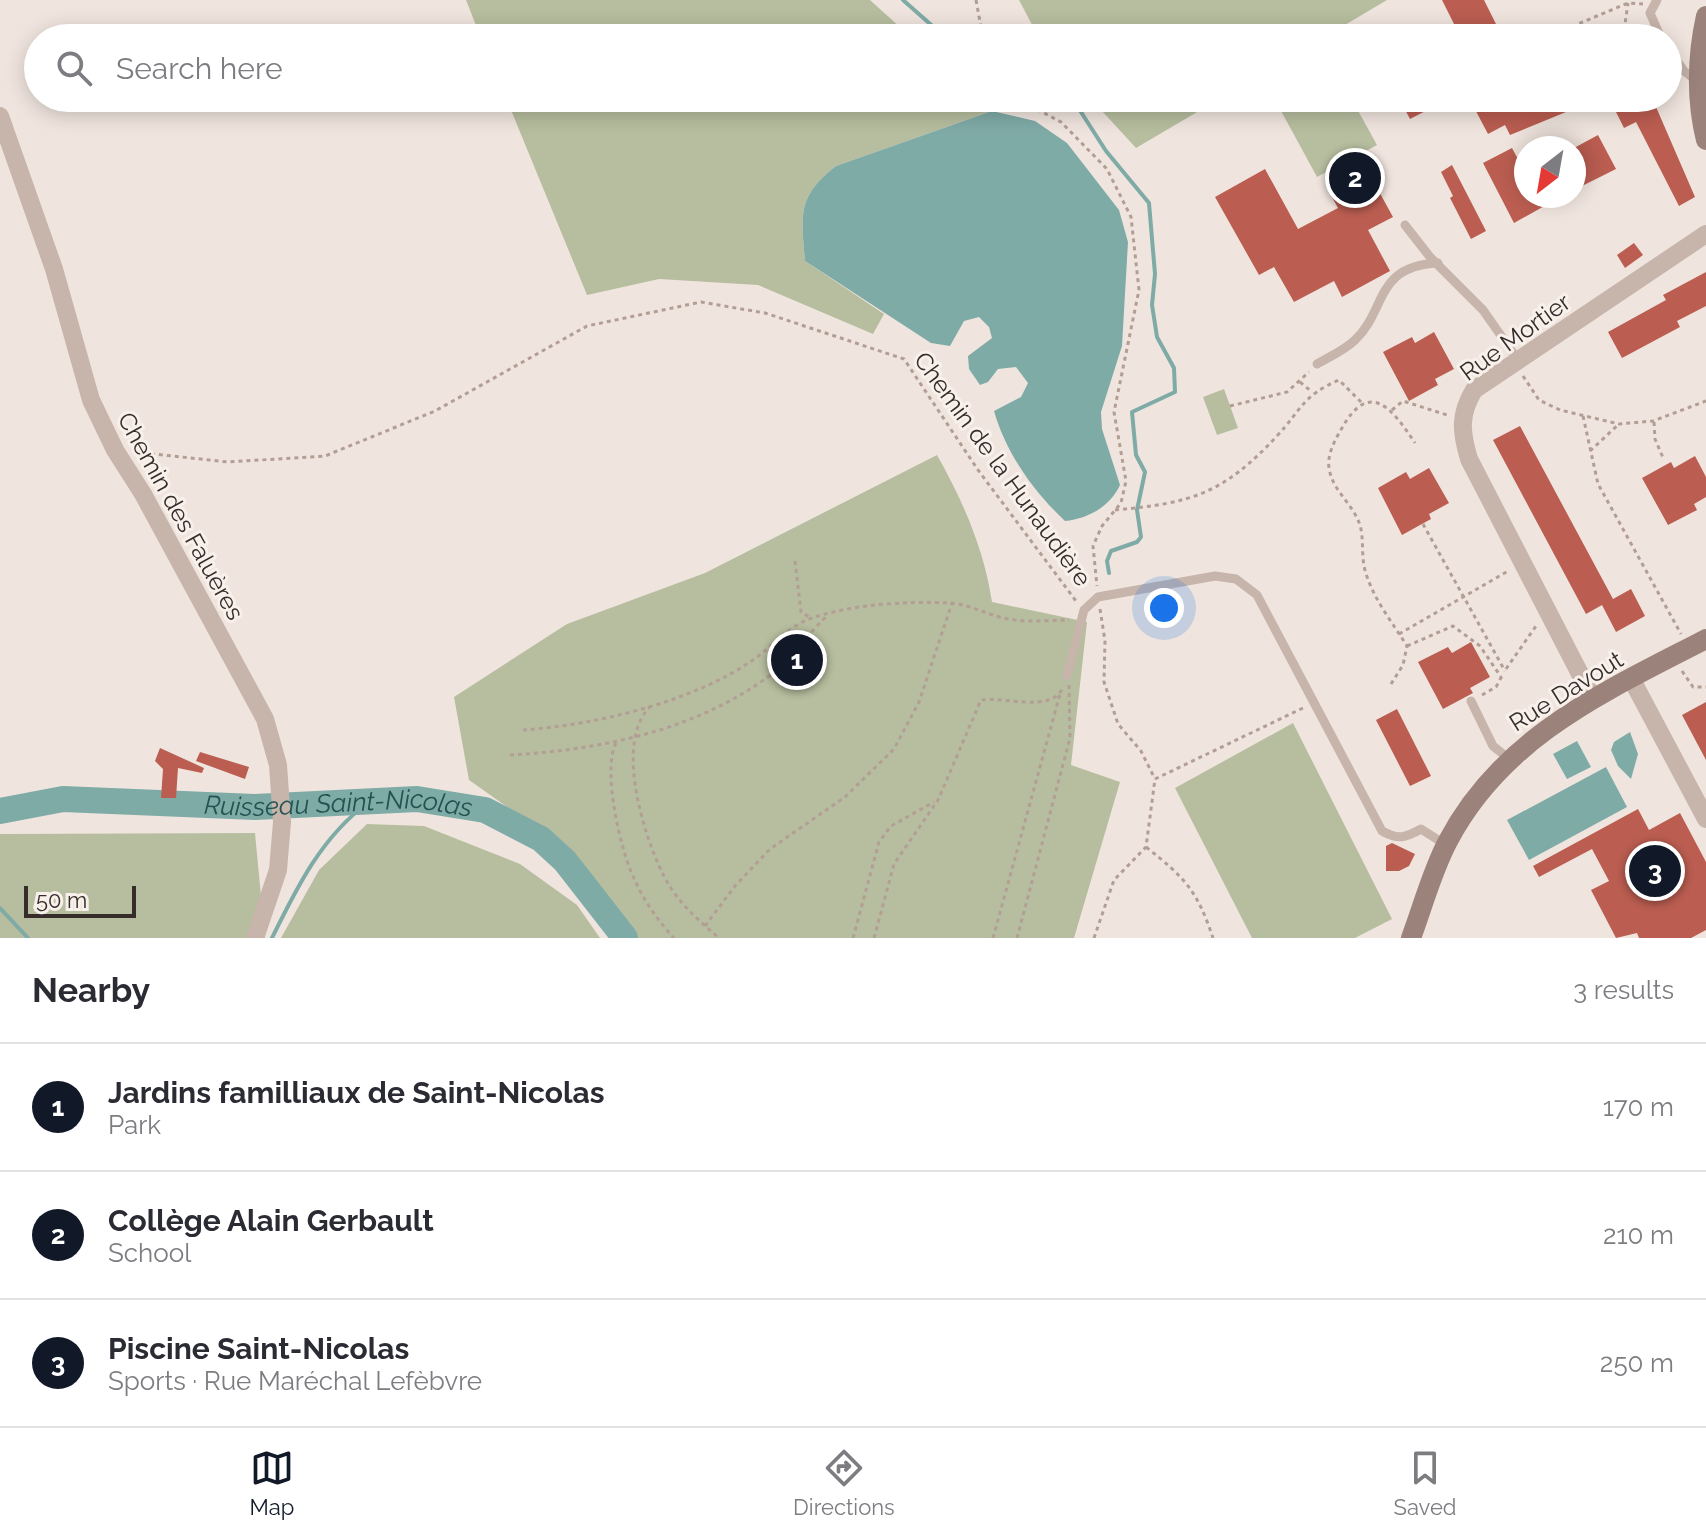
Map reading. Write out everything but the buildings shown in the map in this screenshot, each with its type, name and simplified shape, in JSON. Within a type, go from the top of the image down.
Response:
[{"type":"street","points":[[1706,16],[1700,83],[1701,118],[1706,140]]},
{"type":"street","name":"Chemin des Faluères","points":[[0,116],[54,269],[91,400],[115,450],[143,494],[265,719],[278,765],[282,822],[278,870],[255,938]]},
{"type":"street","name":"Rue Mortier","points":[[1593,699],[1469,459],[1461,431],[1464,406],[1474,390],[1706,234]]},
{"type":"street","name":"Rue Davout","points":[[1411,938],[1446,845],[1471,803],[1508,758],[1593,699],[1689,648]]},
{"type":"street","points":[[1632,680],[1706,819]]},
{"type":"street","points":[[1689,787],[1706,778]]},
{"type":"lane","points":[[1655,2],[1650,13],[1655,24]]},
{"type":"lane","points":[[1682,68],[1700,83]]},
{"type":"lane","points":[[1405,225],[1483,310],[1516,362]]},
{"type":"lane","points":[[1317,364],[1356,339],[1378,298],[1394,279],[1416,264],[1438,263]]},
{"type":"lane","points":[[1067,676],[1084,610],[1098,597],[1215,576],[1236,579],[1257,595],[1382,831],[1393,838],[1405,838],[1421,829],[1446,845]]},
{"type":"lane","points":[[1471,701],[1493,746],[1508,758]]},
{"type":"path","points":[[976,0],[980,24]]},
{"type":"path","points":[[1578,24],[1628,3],[1655,2]]},
{"type":"path","points":[[1625,24],[1628,3]]},
{"type":"path","points":[[1042,112],[1061,122],[1107,169],[1131,217],[1139,290],[1114,412],[1126,481],[1115,510],[1102,526],[1093,546],[1105,641],[1104,682],[1118,724],[1141,751],[1155,779],[1146,847],[1114,880],[1094,938]]},
{"type":"path","name":"Chemin de la Hunaudière","points":[[115,450],[228,462],[325,456],[435,411],[587,326],[701,302],[765,313],[904,359],[1037,553],[1084,610]]},
{"type":"path","points":[[1516,362],[1539,400],[1583,416],[1619,424],[1653,421],[1706,401]]},
{"type":"path","points":[[1230,406],[1279,395],[1317,364]]},
{"type":"path","points":[[1115,510],[1188,499],[1228,482],[1277,436],[1312,392],[1339,380],[1362,403]]},
{"type":"path","points":[[1299,381],[1312,392]]},
{"type":"path","points":[[1392,410],[1403,401],[1462,420]]},
{"type":"path","points":[[1391,684],[1403,665],[1407,646],[1365,572],[1363,532],[1357,516],[1331,481],[1328,463],[1333,446],[1353,408],[1362,403],[1373,402],[1392,410],[1415,443]]},
{"type":"path","points":[[1583,416],[1598,484],[1689,648],[1693,687],[1706,687]]},
{"type":"path","points":[[1653,421],[1655,439],[1664,460]]},
{"type":"path","points":[[1590,452],[1619,424]]},
{"type":"path","points":[[1423,524],[1505,671]]},
{"type":"path","points":[[795,561],[801,612],[811,618]]},
{"type":"path","points":[[1399,634],[1522,563]]},
{"type":"path","points":[[705,926],[770,849],[845,797],[894,749],[923,690],[952,603]]},
{"type":"path","points":[[523,730],[552,728],[651,706],[753,660],[784,632],[811,618],[864,607],[952,603],[1011,620],[1081,621]]},
{"type":"path","points":[[1471,701],[1496,687],[1547,610]]},
{"type":"path","points":[[510,755],[557,752],[634,737],[728,703],[770,675],[829,614]]},
{"type":"path","points":[[1407,646],[1453,626],[1480,646],[1501,677]]},
{"type":"path","points":[[993,938],[1067,676]]},
{"type":"path","points":[[1017,938],[1070,738],[1067,676]]},
{"type":"path","points":[[874,938],[894,864],[938,800],[981,700],[1048,702],[1060,694]]},
{"type":"path","points":[[1155,779],[1313,703]]},
{"type":"path","points":[[651,706],[641,715],[634,737],[633,765],[642,817],[663,874],[687,910],[719,938]]},
{"type":"path","points":[[617,741],[611,752],[612,780],[618,824],[629,863],[663,926],[674,938]]},
{"type":"path","points":[[853,938],[879,842],[891,826],[938,800]]},
{"type":"path","points":[[1146,847],[1185,878],[1203,910],[1213,938]]},
{"type":"green space","points":[[466,0],[870,0],[897,24],[475,24]]},
{"type":"green space","points":[[1019,0],[1387,0],[1347,24],[1032,24]]},
{"type":"green space","points":[[512,112],[989,112],[836,166],[808,197],[803,219],[805,261],[884,314],[873,334],[758,285],[659,279],[587,295]]},
{"type":"green space","points":[[1103,112],[1197,112],[1136,148]]},
{"type":"green space","points":[[1282,112],[1359,112],[1377,145],[1317,177]]},
{"type":"green space","points":[[1224,389],[1238,428],[1217,435],[1203,397]]},
{"type":"green space","points":[[937,455],[971,526],[984,563],[992,602],[1087,622],[1071,765],[1120,782],[1074,938],[635,938],[579,858],[469,780],[454,697],[567,624],[705,573]]},
{"type":"green space","points":[[1293,723],[1392,919],[1355,938],[1252,938],[1175,788]]},
{"type":"green space","points":[[367,824],[424,826],[520,864],[577,905],[600,938],[281,938],[319,870]]},
{"type":"green space","points":[[255,833],[265,938],[0,938],[0,834]]},
{"type":"water","points":[[989,112],[1035,121],[1067,143],[1119,210],[1128,242],[1122,346],[1101,412],[1102,429],[1120,485],[1104,506],[1089,515],[1065,521],[1042,497],[1013,456],[994,411],[1021,397],[1028,383],[1016,367],[998,369],[988,382],[980,385],[969,369],[968,356],[992,338],[989,327],[979,317],[964,321],[950,346],[931,343],[805,261],[804,208],[814,187],[836,166]]},
{"type":"water","points":[[1630,732],[1638,754],[1631,779],[1618,766],[1611,750],[1614,742]]},
{"type":"water","points":[[1577,741],[1591,767],[1567,779],[1553,754]]},
{"type":"water","points":[[1606,767],[1627,807],[1529,860],[1507,820]]},
{"type":"waterway","points":[[903,0],[930,24]]},
{"type":"waterway","points":[[1081,112],[1106,151],[1149,203],[1155,274],[1152,305],[1157,337],[1174,368],[1175,392],[1132,412],[1136,455],[1145,472],[1137,510],[1141,537],[1137,542],[1111,551],[1107,561],[1109,573]]},
{"type":"waterway","name":"Ruisseau Saint-Nicolas","points":[[0,811],[63,799],[255,807],[417,799],[485,810],[541,839],[565,861],[625,938]]},
{"type":"waterway","points":[[272,938],[301,882],[324,847],[369,802]]},
{"type":"waterway","points":[[0,908],[28,938]]},
{"type":"place","name":"Collège Alain Gerbault","points":[[1355,178]]},
{"type":"place","name":"Jardins familliaux de Saint-Nicolas","points":[[797,660]]},
{"type":"place","name":"Piscine Saint-Nicolas","points":[[1655,871]]}]
